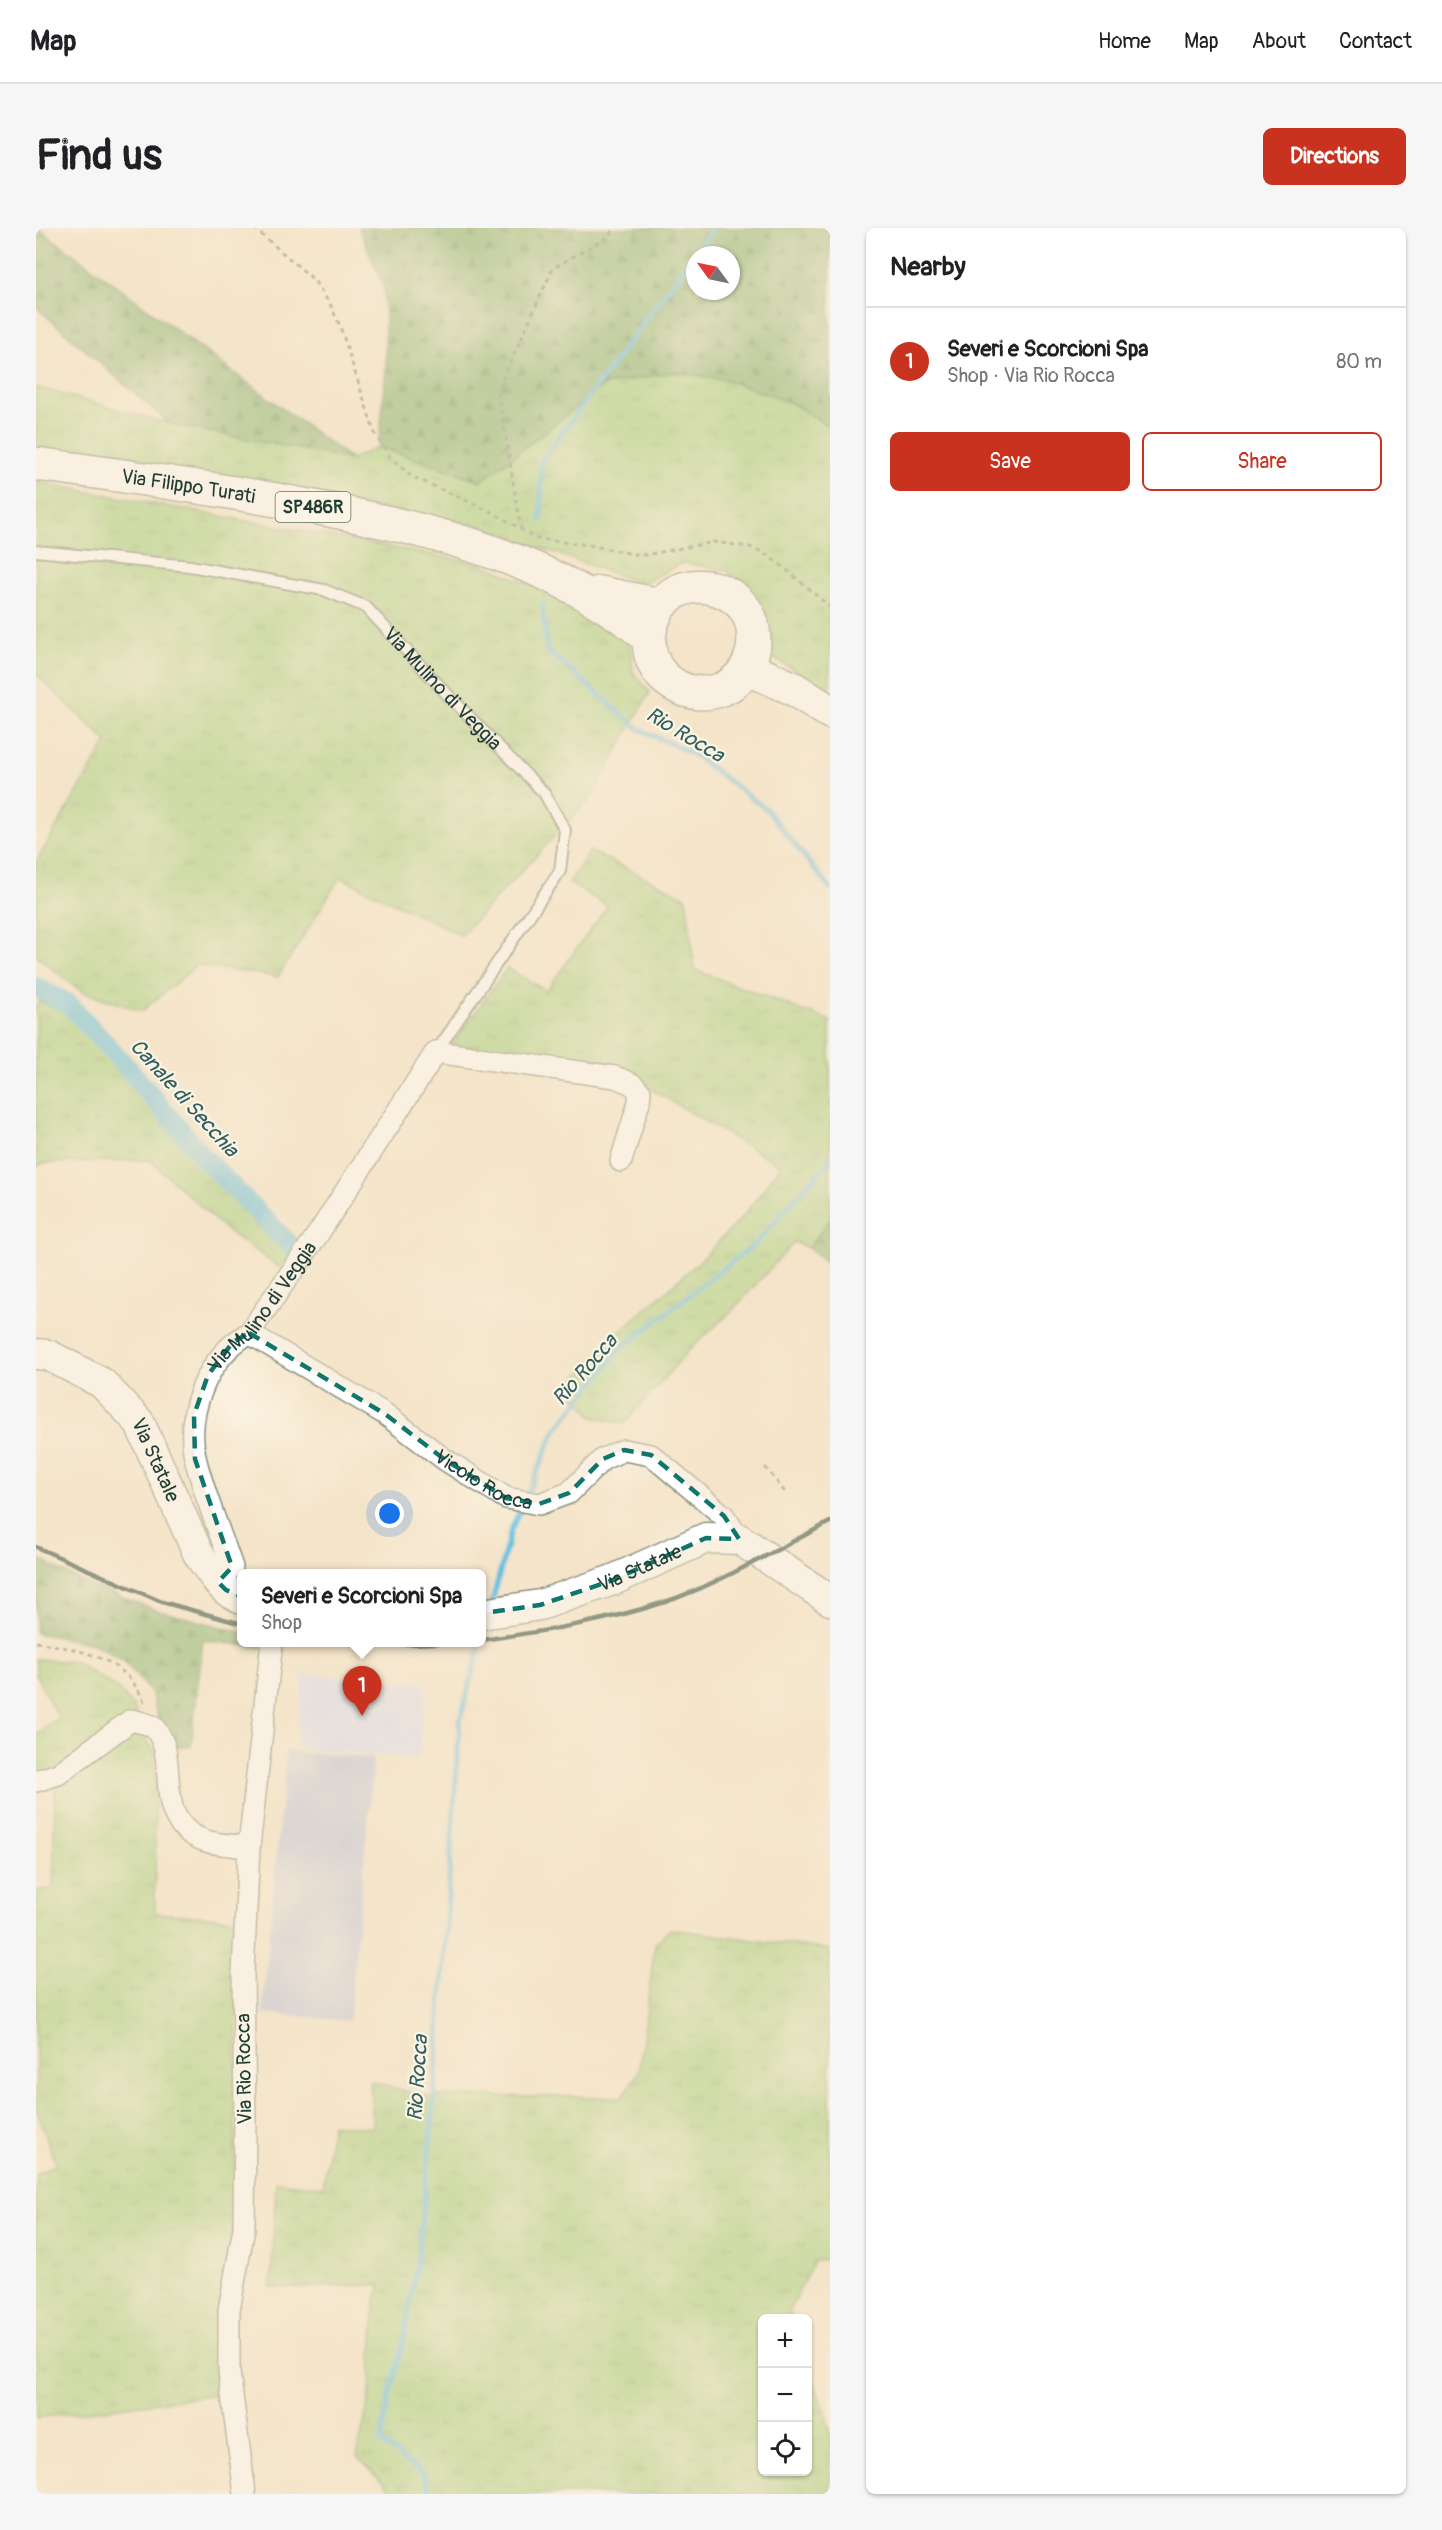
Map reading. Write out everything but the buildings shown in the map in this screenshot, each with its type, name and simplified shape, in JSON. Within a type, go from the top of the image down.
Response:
[{"type":"main road","name":"Via Filippo Turati","points":[[36,464],[255,496],[384,522],[508,557],[579,589],[619,614],[648,638]]},
{"type":"main road","points":[[708,586],[725,591],[740,602],[750,616],[754,634],[754,651],[747,668],[739,678],[716,691],[700,693],[684,690],[670,683],[658,671],[650,655],[648,638],[652,620],[660,605],[674,594],[691,587],[708,586]]},
{"type":"main road","name":"Via Filippo Turati","points":[[579,589],[660,605]]},
{"type":"main road","points":[[747,668],[794,689],[830,712]]},
{"type":"street","points":[[436,1052],[586,1072],[615,1077],[632,1084],[640,1092],[639,1102],[621,1161]]},
{"type":"street","name":"Via Mulino di Veggia","points":[[218,1582],[232,1567],[195,1460],[194,1415],[208,1375],[233,1342],[249,1333],[318,1234],[436,1052]]},
{"type":"street","name":"Vicolo Rocca","points":[[249,1333],[385,1414],[444,1459],[506,1498],[539,1504],[569,1493],[603,1459],[624,1450],[651,1455],[724,1516],[739,1539]]},
{"type":"street","name":"Via Statale","points":[[36,1354],[48,1355],[102,1383],[139,1422],[200,1555],[218,1582],[237,1596]]},
{"type":"street","name":"Via Statale","points":[[493,1613],[540,1605],[613,1580],[706,1538],[739,1539]]},
{"type":"street","points":[[739,1539],[830,1600]]},
{"type":"street","points":[[788,1574],[830,1580]]},
{"type":"street","name":"Via Rio Rocca","points":[[245,2494],[229,2372],[229,2310],[244,2228],[243,1974],[249,1847],[271,1647]]},
{"type":"street","points":[[36,1781],[58,1774],[131,1719],[152,1726],[163,1743],[171,1806],[180,1825],[203,1839],[249,1847]]},
{"type":"lane","name":"Via Mulino di Veggia","points":[[36,552],[190,566],[324,590],[366,607],[544,793],[565,830],[560,871],[436,1052]]},
{"type":"path","points":[[254,228],[313,279],[330,304],[340,326],[375,434],[398,466],[411,476],[494,513],[537,539],[645,555],[714,542],[736,544],[762,552],[782,565],[830,607]]},
{"type":"path","points":[[520,530],[498,390],[553,268],[608,237],[614,228]]},
{"type":"path","points":[[765,1467],[785,1492]]},
{"type":"path","points":[[36,1642],[103,1658],[124,1673],[143,1699],[152,1726]]},
{"type":"highlighted area","points":[[249,1333],[385,1414],[444,1459],[506,1498],[539,1504],[569,1493],[603,1459],[624,1450],[651,1455],[724,1516],[739,1539],[706,1538],[613,1580],[540,1605],[470,1615],[275,1611],[226,1590],[218,1582],[232,1567],[195,1459],[194,1415],[208,1375],[233,1342]]},
{"type":"shaded area","points":[[303,1674],[427,1684],[419,1758],[296,1748]]},
{"type":"shaded area","points":[[286,1751],[374,1758],[349,2021],[262,2013]]},
{"type":"green space","points":[[36,228],[351,459],[170,424],[36,307]]},
{"type":"green space","points":[[359,228],[830,228],[830,427],[790,402],[727,380],[673,372],[605,385],[481,481],[379,447],[386,369],[384,287]]},
{"type":"green space","points":[[673,372],[727,380],[790,402],[830,427],[830,690],[773,658],[771,619],[726,570],[682,563],[642,584],[476,525],[36,449],[36,387],[170,424],[351,459],[379,447],[481,481],[605,385]]},
{"type":"green space","points":[[36,482],[481,564],[528,583],[627,635],[633,672],[650,692],[591,798],[461,935],[340,877],[278,977],[197,965],[142,1011],[81,991],[36,956],[36,862],[107,742],[36,674]]},
{"type":"green space","points":[[590,851],[686,897],[695,970],[830,1021],[830,1220],[808,1248],[794,1242],[731,1312],[688,1351],[624,1424],[593,1417],[567,1387],[621,1331],[701,1260],[744,1215],[781,1166],[654,1091],[629,1068],[452,1045],[507,968],[546,991],[608,906],[569,883]]},
{"type":"green space","points":[[39,1001],[69,1013],[290,1257],[279,1267],[226,1230],[150,1160],[44,1163],[36,1167],[36,1006]]},
{"type":"green space","points":[[830,1220],[830,1266],[808,1248]]},
{"type":"green space","points":[[36,1557],[80,1581],[156,1610],[237,1631],[237,1645],[203,1640],[191,1746],[174,1748],[158,1718],[151,1693],[124,1661],[94,1644],[36,1633]]},
{"type":"green space","points":[[36,1659],[76,1662],[122,1692],[135,1710],[145,1739],[155,1752],[155,1913],[238,1919],[234,2227],[216,2336],[217,2394],[36,2418],[36,2174],[56,2165],[36,2107],[36,1891],[53,1889],[55,1786],[36,1783],[36,1736],[58,1717],[36,1675]]},
{"type":"green space","points":[[670,1929],[830,1950],[830,2259],[814,2261],[789,2311],[790,2314],[758,2314],[758,2476],[812,2476],[812,2376],[830,2429],[830,2494],[394,2494],[357,2456],[370,2395],[375,2303],[381,2285],[271,2288],[276,2182],[323,2187],[332,2124],[373,2128],[370,2081],[422,2096],[622,2097],[639,2072],[655,1944]]},
{"type":"waterway","name":"Rio Rocca","points":[[541,520],[541,461],[713,228]]},
{"type":"waterway","name":"Rio Rocca","points":[[542,604],[547,650],[639,729],[691,753],[766,809],[830,888]]},
{"type":"waterway","name":"Canale di Secchia","points":[[36,987],[69,1004],[127,1067],[205,1159],[293,1248]]},
{"type":"waterway","name":"Rio Rocca","points":[[526,1497],[555,1431],[622,1348],[755,1244],[830,1160]]},
{"type":"waterway","name":"Rio Rocca","points":[[492,1602],[511,1530],[522,1505]]},
{"type":"waterway","name":"Rio Rocca","points":[[430,2494],[424,2475],[381,2442],[387,2406],[404,2339],[418,2256],[434,2103],[460,1720],[480,1647]]},
{"type":"railway","points":[[486,1639],[597,1620],[665,1602],[727,1576],[830,1522]]},
{"type":"railway","points":[[36,1547],[162,1602],[237,1623]]},
{"type":"place","name":"Severi e Scorcioni Spa","points":[[362,1716]]}]
